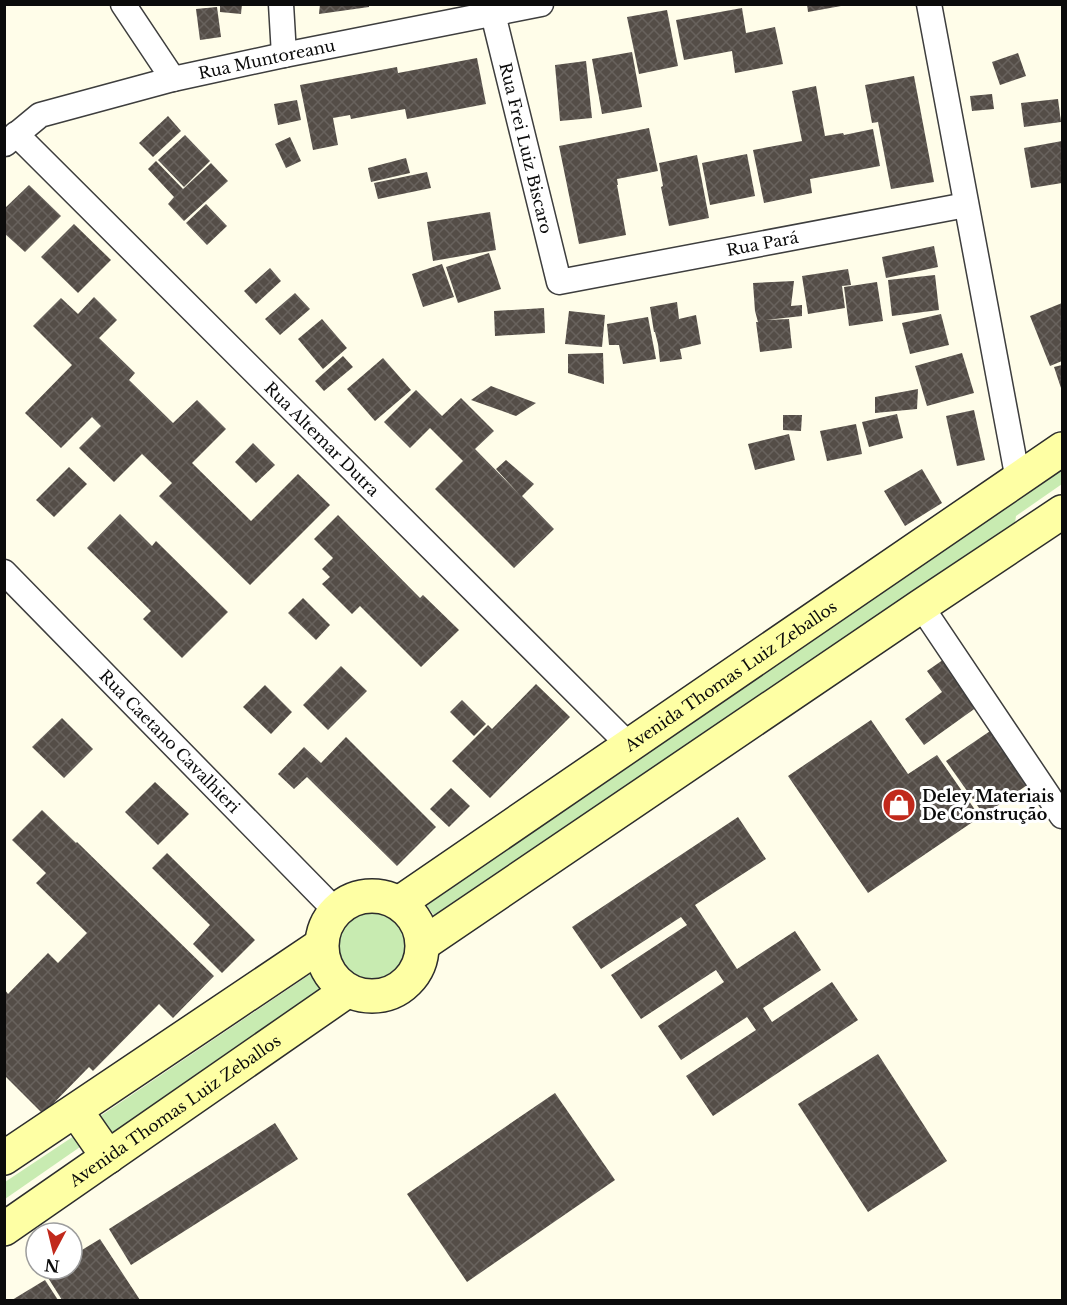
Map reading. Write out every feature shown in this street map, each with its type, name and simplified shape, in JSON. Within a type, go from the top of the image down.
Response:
[{"type":"main road","name":"Avenida Thomas Luiz Zeballos","points":[[399,903],[1062,449]]},
{"type":"main road","points":[[423,944],[1062,512]]},
{"type":"main road","points":[[366,896],[383,897],[399,903],[416,921],[423,944],[421,961],[412,977],[399,989],[382,996],[364,996],[347,991],[333,979],[324,963],[321,945],[325,926],[336,911],[349,901],[366,896]]},
{"type":"main road","points":[[4,1158],[321,945]]},
{"type":"main road","name":"Avenida Thomas Luiz Zeballos","points":[[4,1229],[347,991]]},
{"type":"main road","points":[[76,1111],[108,1157]]},
{"type":"street","points":[[123,4],[172,79]]},
{"type":"street","points":[[281,4],[284,55]]},
{"type":"street","name":"Rua Muntoreanu","points":[[10,139],[40,116],[172,79],[541,4]]},
{"type":"street","points":[[929,4],[1018,480]]},
{"type":"street","name":"Rua Frei Luiz Biscaro","points":[[493,15],[560,282]]},
{"type":"street","name":"Rua Altemar Dutra","points":[[10,139],[629,745]]},
{"type":"street","name":"Rua Pará","points":[[560,282],[966,205]]},
{"type":"street","name":"Rua Caetano Cavalhieri","points":[[4,572],[336,911]]},
{"type":"street","points":[[921,606],[1062,816]]},
{"type":"green space","points":[[1062,470],[1062,484],[1016,516],[1014,530],[436,918],[424,902]]},
{"type":"green space","points":[[373,907],[388,910],[401,919],[410,932],[413,947],[410,962],[401,975],[388,984],[373,987],[358,984],[345,975],[336,962],[333,947],[336,932],[345,919],[358,910]]},
{"type":"green space","points":[[312,973],[325,992],[109,1138],[96,1119]]},
{"type":"green space","points":[[74,1136],[80,1147],[5,1199],[5,1182]]},
{"type":"building","points":[[220,4],[242,4],[241,14],[220,12]]},
{"type":"building","points":[[320,4],[369,4],[369,7],[319,14]]},
{"type":"building","points":[[807,4],[841,4],[841,6],[808,12]]},
{"type":"building","points":[[217,7],[221,37],[200,40],[196,9]]},
{"type":"building","points":[[742,8],[746,33],[775,27],[783,64],[735,73],[732,51],[684,60],[676,20]]},
{"type":"building","points":[[667,10],[678,66],[639,74],[627,17]]},
{"type":"building","points":[[632,52],[642,107],[602,114],[592,59]]},
{"type":"building","points":[[1018,53],[1026,76],[1000,85],[992,62]]},
{"type":"building","points":[[477,58],[486,104],[407,119],[405,109],[351,119],[350,115],[333,118],[338,145],[313,150],[300,85],[397,67],[398,73]]},
{"type":"building","points":[[586,61],[592,118],[560,121],[555,65]]},
{"type":"building","points":[[914,76],[934,182],[891,189],[878,122],[872,123],[865,85]]},
{"type":"building","points":[[816,86],[825,136],[873,129],[880,166],[810,179],[812,193],[764,203],[753,150],[802,141],[792,91]]},
{"type":"building","points":[[992,94],[994,109],[972,111],[970,96]]},
{"type":"building","points":[[1058,99],[1061,122],[1024,127],[1021,103]]},
{"type":"building","points":[[297,100],[301,120],[278,125],[274,104]]},
{"type":"building","points":[[168,116],[181,131],[153,157],[139,143]]},
{"type":"building","points":[[649,128],[658,171],[617,179],[626,235],[579,244],[559,146]]},
{"type":"building","points":[[185,135],[210,161],[184,187],[158,160]]},
{"type":"building","points":[[290,137],[301,161],[286,168],[275,144]]},
{"type":"building","points":[[1062,141],[1062,183],[1031,188],[1024,148]]},
{"type":"building","points":[[747,154],[755,196],[710,205],[702,163]]},
{"type":"building","points":[[697,155],[709,218],[669,226],[659,163]]},
{"type":"building","points":[[406,158],[410,173],[371,182],[368,168]]},
{"type":"building","points":[[156,161],[183,189],[211,163],[228,181],[184,221],[168,204],[174,197],[148,169]]},
{"type":"building","points":[[427,172],[431,188],[378,199],[374,183]]},
{"type":"building","points":[[29,185],[61,216],[25,252],[4,233],[4,209]]},
{"type":"building","points":[[206,204],[227,226],[207,245],[186,223]]},
{"type":"building","points":[[490,212],[496,250],[433,261],[427,222]]},
{"type":"building","points":[[74,224],[111,260],[78,293],[41,257]]},
{"type":"building","points":[[934,246],[938,267],[886,278],[882,257]]},
{"type":"building","points":[[489,253],[501,289],[458,303],[446,267]]},
{"type":"building","points":[[442,264],[454,297],[423,307],[412,274]]},
{"type":"building","points":[[270,268],[281,281],[256,304],[244,291]]},
{"type":"building","points":[[848,269],[851,285],[842,286],[845,308],[808,314],[802,276]]},
{"type":"building","points":[[935,275],[939,310],[892,316],[888,280]]},
{"type":"building","points":[[794,281],[791,306],[802,305],[802,316],[766,320],[789,319],[792,348],[760,352],[753,283]]},
{"type":"building","points":[[877,282],[883,321],[849,326],[844,287]]},
{"type":"building","points":[[295,293],[310,309],[280,335],[265,319]]},
{"type":"building","points":[[94,297],[117,320],[99,338],[135,373],[129,380],[173,423],[197,400],[226,429],[192,463],[251,521],[298,474],[330,505],[250,585],[159,496],[172,483],[142,454],[114,482],[79,448],[101,426],[92,417],[61,448],[25,413],[72,365],[33,326],[61,298],[78,314]]},
{"type":"building","points":[[677,302],[679,319],[696,315],[701,344],[680,349],[682,359],[660,362],[650,307]]},
{"type":"building","points":[[1062,303],[1062,361],[1050,366],[1030,316]]},
{"type":"building","points":[[544,308],[545,333],[495,336],[494,311]]},
{"type":"building","points":[[569,311],[605,315],[602,347],[565,344]]},
{"type":"building","points":[[941,314],[949,345],[910,354],[902,323]]},
{"type":"building","points":[[648,317],[656,359],[623,364],[619,345],[609,345],[607,324]]},
{"type":"building","points":[[322,319],[347,348],[323,369],[298,339]]},
{"type":"building","points":[[603,353],[604,384],[568,373],[568,354]]},
{"type":"building","points":[[962,353],[974,393],[927,406],[915,366]]},
{"type":"building","points":[[343,356],[353,367],[324,391],[315,381]]},
{"type":"building","points":[[383,358],[411,390],[375,421],[347,389]]},
{"type":"building","points":[[1062,365],[1062,391],[1054,367]]},
{"type":"building","points":[[491,386],[536,403],[516,416],[471,400]]},
{"type":"building","points":[[918,389],[917,409],[875,413],[875,397]]},
{"type":"building","points":[[416,390],[442,416],[461,398],[494,431],[475,449],[519,494],[496,469],[506,460],[534,484],[522,496],[554,529],[514,568],[435,489],[463,461],[430,428],[410,448],[384,422]]},
{"type":"building","points":[[974,410],[985,460],[957,466],[946,416]]},
{"type":"building","points":[[897,414],[903,438],[869,447],[862,422]]},
{"type":"building","points":[[783,415],[802,415],[801,431],[783,430]]},
{"type":"building","points":[[856,424],[862,454],[827,461],[820,431]]},
{"type":"building","points":[[789,434],[795,460],[755,470],[748,444]]},
{"type":"building","points":[[253,443],[275,465],[256,483],[235,462]]},
{"type":"building","points":[[69,467],[87,484],[54,517],[36,500]]},
{"type":"building","points":[[922,469],[942,503],[905,526],[884,491]]},
{"type":"building","points":[[120,514],[152,546],[156,541],[228,612],[182,658],[143,619],[151,611],[87,548]]},
{"type":"building","points":[[338,515],[420,598],[423,595],[459,630],[421,667],[360,606],[352,614],[322,584],[330,577],[322,569],[333,558],[314,539]]},
{"type":"building","points":[[303,598],[330,625],[316,640],[288,613]]},
{"type":"building","points":[[950,655],[984,702],[924,745],[905,719],[942,692],[927,671]]},
{"type":"building","points":[[341,666],[367,691],[328,730],[303,705]]},
{"type":"building","points":[[536,684],[570,717],[490,798],[452,761],[488,725],[492,729]]},
{"type":"building","points":[[265,685],[292,712],[271,734],[243,707]]},
{"type":"building","points":[[462,700],[486,724],[474,736],[450,712]]},
{"type":"building","points":[[62,718],[93,749],[64,778],[32,747]]},
{"type":"building","points":[[871,720],[908,774],[937,755],[980,817],[868,893],[788,776]]},
{"type":"building","points":[[999,725],[1036,779],[984,815],[946,761]]},
{"type":"building","points":[[346,737],[436,827],[397,866],[307,777],[294,789],[278,774],[304,747],[321,763]]},
{"type":"building","points":[[155,782],[189,814],[158,845],[125,812]]},
{"type":"building","points":[[451,788],[470,806],[449,827],[430,809]]},
{"type":"building","points":[[42,810],[214,976],[173,1018],[159,1004],[93,1071],[89,1067],[43,1114],[5,1076],[5,990],[8,994],[48,953],[58,963],[87,933],[36,883],[46,873],[12,840]]},
{"type":"building","points":[[738,817],[766,859],[695,905],[737,969],[795,931],[821,970],[763,1008],[772,1022],[832,982],[858,1020],[713,1116],[686,1076],[756,1030],[747,1017],[681,1060],[658,1026],[724,982],[716,970],[641,1019],[611,975],[687,925],[681,917],[601,969],[572,927]]},
{"type":"building","points":[[167,853],[255,940],[222,973],[193,944],[210,925],[152,868]]},
{"type":"building","points":[[878,1054],[947,1161],[868,1212],[798,1104]]},
{"type":"building","points":[[555,1093],[615,1180],[467,1282],[407,1194]]},
{"type":"building","points":[[275,1123],[298,1159],[131,1265],[109,1229]]},
{"type":"building","points":[[100,1239],[140,1300],[62,1300],[50,1281],[84,1281],[84,1249]]},
{"type":"building","points":[[46,1281],[58,1300],[12,1300]]},
{"type":"place","name":"Deley Materiais De Construção","points":[[899,805]]}]
